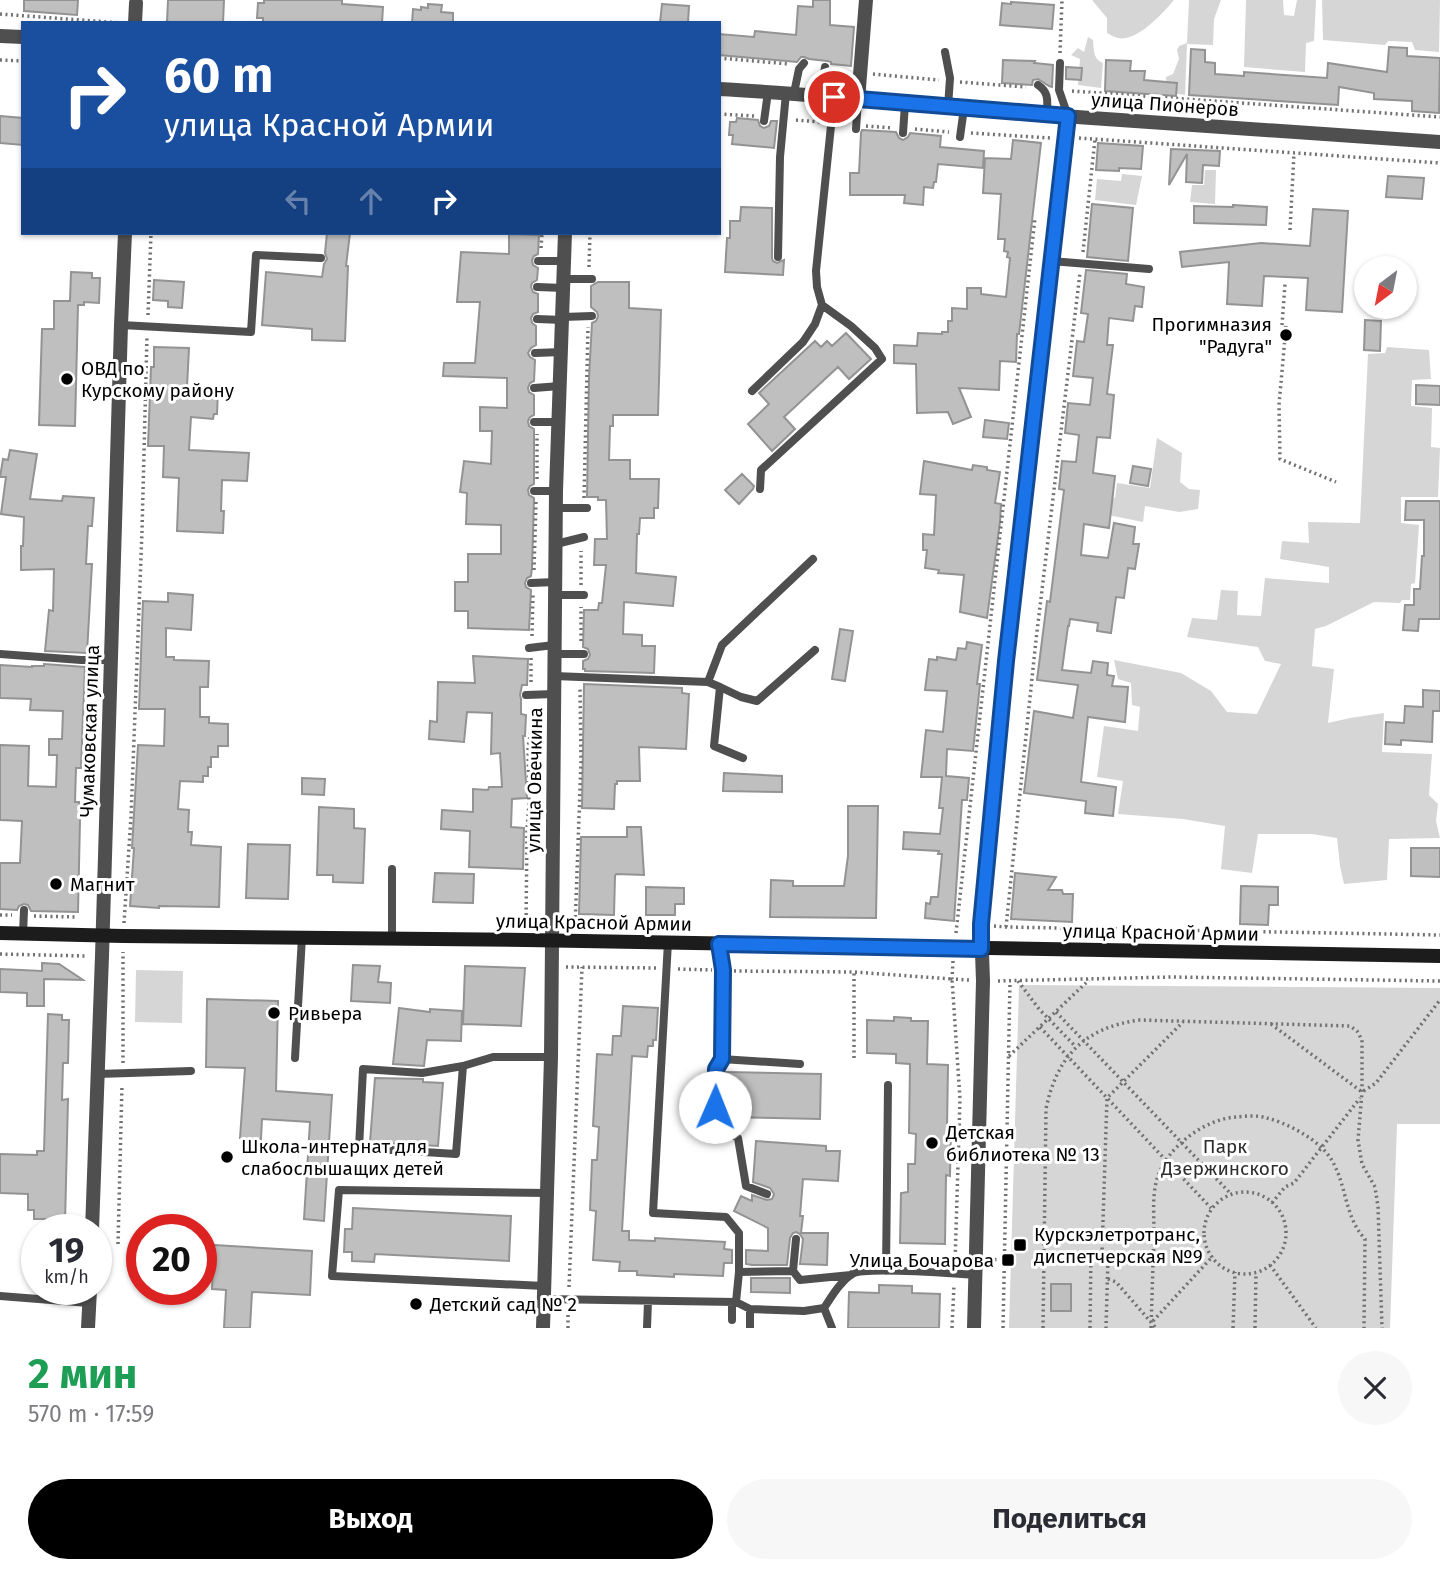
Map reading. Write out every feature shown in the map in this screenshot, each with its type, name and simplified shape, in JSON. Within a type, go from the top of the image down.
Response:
[{"type":"main road","name":"улица Красной Армии","points":[[0,933],[1440,956]]},
{"type":"street","points":[[858,100],[866,0]]},
{"type":"street","points":[[135,21],[136,1]]},
{"type":"street","points":[[0,36],[21,37]]},
{"type":"street","name":"улица Пионеров","points":[[721,89],[1440,142]]},
{"type":"street","points":[[974,1328],[983,981],[981,924],[1006,661],[1068,116]]},
{"type":"street","name":"Чумаковская улица","points":[[93,1214],[125,235]]},
{"type":"street","name":"улица Овечкина","points":[[543,1328],[551,1057],[556,491],[565,235]]},
{"type":"street","points":[[88,1328],[89,1305]]},
{"type":"lane","points":[[945,52],[960,137]]},
{"type":"lane","points":[[1060,63],[1059,90],[1068,116]]},
{"type":"lane","points":[[778,257],[780,157],[790,93],[803,64]]},
{"type":"lane","points":[[752,391],[803,342],[815,324],[822,305],[816,271],[827,96],[825,67]]},
{"type":"lane","points":[[1041,87],[1048,95],[1047,115]]},
{"type":"lane","points":[[764,121],[768,92]]},
{"type":"lane","points":[[856,129],[858,100]]},
{"type":"lane","points":[[903,132],[905,104]]},
{"type":"lane","points":[[121,325],[251,332],[256,255],[321,258]]},
{"type":"lane","points":[[538,261],[565,261]]},
{"type":"lane","points":[[1050,261],[1149,269]]},
{"type":"lane","points":[[537,287],[592,279]]},
{"type":"lane","points":[[760,489],[761,470],[882,359],[859,333],[822,305]]},
{"type":"lane","points":[[537,319],[592,316]]},
{"type":"lane","points":[[535,353],[562,352]]},
{"type":"lane","points":[[534,388],[560,386]]},
{"type":"lane","points":[[534,422],[558,422]]},
{"type":"lane","points":[[534,491],[556,491]]},
{"type":"lane","points":[[556,508],[587,508]]},
{"type":"lane","points":[[556,544],[584,537]]},
{"type":"lane","points":[[708,682],[722,645],[813,559]]},
{"type":"lane","points":[[531,583],[584,595]]},
{"type":"lane","points":[[528,648],[583,654]]},
{"type":"lane","points":[[554,676],[708,682],[757,701],[815,650]]},
{"type":"lane","points":[[0,654],[111,660]]},
{"type":"lane","points":[[720,687],[714,746],[743,758]]},
{"type":"lane","points":[[526,695],[554,694]]},
{"type":"lane","points":[[392,869],[392,938]]},
{"type":"lane","points":[[23,934],[24,913]]},
{"type":"lane","points":[[295,1058],[302,937]]},
{"type":"lane","points":[[668,943],[653,1213],[726,1217],[739,1233],[739,1272],[732,1320]]},
{"type":"lane","points":[[719,944],[723,970],[722,1059],[716,1069],[715,1126],[738,1138],[746,1186],[767,1194]]},
{"type":"lane","points":[[463,1066],[456,1154],[359,1148],[363,1069],[422,1073],[463,1066],[493,1057],[551,1057]]},
{"type":"lane","points":[[722,1059],[800,1064]]},
{"type":"lane","points":[[99,1074],[191,1071]]},
{"type":"lane","points":[[886,1270],[888,1086]]},
{"type":"lane","points":[[547,1193],[339,1190],[332,1276],[544,1293],[569,1300],[734,1303],[750,1309],[804,1311],[824,1308],[839,1286],[860,1271],[976,1275]]},
{"type":"lane","points":[[796,1238],[793,1271],[800,1280],[852,1275]]},
{"type":"lane","points":[[739,1272],[793,1271]]},
{"type":"lane","points":[[0,1296],[21,1296]]},
{"type":"lane","points":[[647,1328],[648,1301]]},
{"type":"lane","points":[[824,1308],[832,1328]]},
{"type":"lane","points":[[750,1309],[750,1328]]},
{"type":"path","points":[[1060,63],[1062,0]]},
{"type":"path","points":[[0,14],[96,21]]},
{"type":"path","points":[[721,58],[803,64]]},
{"type":"path","points":[[0,60],[21,61]]},
{"type":"path","points":[[860,73],[1041,87]]},
{"type":"path","points":[[1059,90],[1440,117]]},
{"type":"path","points":[[1006,927],[1036,640],[1095,139]]},
{"type":"path","points":[[1290,230],[1294,153]]},
{"type":"path","points":[[952,1328],[960,1099],[952,979],[954,948],[1035,218]]},
{"type":"path","points":[[118,1244],[123,936],[131,817],[151,235]]},
{"type":"path","points":[[1285,284],[1279,405],[1280,459],[1336,482]]},
{"type":"path","points":[[0,915],[24,913],[77,917]]},
{"type":"path","points":[[981,924],[1006,927],[1440,935]]},
{"type":"path","points":[[0,954],[123,956]]},
{"type":"path","points":[[551,967],[854,972],[1010,982],[1172,977],[1440,981]]},
{"type":"path","points":[[568,1328],[582,967]]},
{"type":"path","points":[[854,972],[854,1058]]},
{"type":"path","points":[[1009,1056],[1089,980]]},
{"type":"path","points":[[1018,981],[1048,1019],[1076,1047]]},
{"type":"path","points":[[1003,1328],[1010,982]]},
{"type":"path","points":[[1272,1203],[1285,1187],[1294,1183],[1361,1095],[1376,1083],[1440,1000]]},
{"type":"path","points":[[1056,1012],[1231,1194]]},
{"type":"path","points":[[1043,1328],[1046,1109],[1051,1088],[1060,1067],[1083,1040],[1120,1022],[1140,1020],[1350,1026],[1357,1031],[1362,1040],[1358,1139],[1362,1164],[1375,1187],[1378,1207],[1382,1328]]},
{"type":"path","points":[[1107,1328],[1108,1258],[1102,1252],[1107,1098],[1185,1021]]},
{"type":"path","points":[[1271,1024],[1361,1095]]},
{"type":"path","points":[[1040,1027],[1211,1208]]},
{"type":"path","points":[[1153,1326],[1154,1189],[1157,1177],[1166,1160],[1206,1124],[1243,1116],[1266,1117],[1298,1132],[1322,1148],[1335,1164],[1350,1216],[1365,1239],[1364,1328]]},
{"type":"path","points":[[1231,1194],[1259,1194],[1272,1203],[1282,1216],[1286,1232],[1283,1250],[1260,1272],[1230,1272],[1205,1246],[1203,1228],[1207,1213],[1217,1202],[1231,1194]]},
{"type":"path","points":[[1044,1254],[1102,1252]]},
{"type":"path","points":[[1090,1328],[1091,1253]]},
{"type":"path","points":[[1153,1326],[1213,1256]]},
{"type":"path","points":[[1270,1265],[1316,1328]]},
{"type":"path","points":[[1233,1328],[1235,1272]]},
{"type":"path","points":[[1255,1328],[1256,1273]]},
{"type":"path","points":[[1108,1279],[1116,1282],[1153,1326]]},
{"type":"green space","points":[[1092,0],[1174,0],[1149,26],[1133,36],[1118,38],[1107,33],[1107,18]]},
{"type":"green space","points":[[1189,0],[1221,0],[1214,19],[1213,45],[1187,44],[1185,95],[1167,92],[1166,77],[1173,74],[1179,59],[1179,46],[1187,43]]},
{"type":"green space","points":[[1246,0],[1283,0],[1284,15],[1294,16],[1297,0],[1316,0],[1314,41],[1306,43],[1305,72],[1244,67]]},
{"type":"green space","points":[[1322,0],[1440,0],[1439,52],[1415,50],[1412,42],[1388,41],[1385,45],[1323,40]]},
{"type":"green space","points":[[1088,37],[1093,40],[1096,57],[1103,63],[1101,88],[1078,85],[1080,59],[1071,55],[1078,48],[1084,52]]},
{"type":"green space","points":[[1205,170],[1216,170],[1215,204],[1190,202],[1192,185],[1204,185]]},
{"type":"green space","points":[[1122,174],[1142,176],[1136,205],[1095,200],[1097,179],[1121,181]]},
{"type":"green space","points":[[1387,347],[1429,350],[1431,379],[1412,380],[1411,406],[1432,408],[1431,447],[1440,448],[1438,497],[1401,497],[1401,523],[1419,525],[1415,583],[1411,584],[1410,600],[1402,600],[1400,603],[1374,602],[1315,629],[1312,666],[1334,669],[1328,723],[1384,713],[1382,752],[1432,754],[1429,795],[1438,804],[1436,821],[1440,838],[1389,839],[1387,880],[1344,884],[1337,838],[1312,834],[1258,834],[1252,873],[1221,869],[1225,826],[1183,819],[1118,814],[1123,781],[1097,777],[1104,726],[1138,731],[1140,707],[1132,705],[1131,683],[1118,679],[1114,660],[1181,673],[1211,691],[1227,712],[1257,714],[1281,664],[1265,661],[1258,647],[1187,637],[1192,618],[1217,620],[1221,590],[1238,591],[1237,615],[1261,616],[1265,578],[1329,583],[1329,567],[1280,559],[1282,541],[1309,543],[1308,522],[1360,523],[1368,354],[1385,353]]},
{"type":"green space","points":[[1157,438],[1182,453],[1180,482],[1189,489],[1200,490],[1198,509],[1179,512],[1145,506],[1143,522],[1093,512],[1095,496],[1115,498],[1117,483],[1150,488]]},
{"type":"green space","points":[[136,970],[183,971],[182,1023],[135,1022]]},
{"type":"green space","name":"Парк Дзержинского","points":[[1019,985],[1440,988],[1440,1124],[1397,1124],[1390,1328],[1009,1328]]},
{"type":"building","points":[[24,0],[78,0],[77,15],[24,11]]},
{"type":"building","points":[[168,0],[224,0],[223,21],[167,21]]},
{"type":"building","points":[[264,0],[342,0],[342,4],[383,7],[382,21],[263,21],[263,18],[257,18],[258,3],[264,3]]},
{"type":"building","points":[[813,0],[830,0],[830,25],[854,27],[851,66],[804,57],[797,62],[721,55],[721,34],[754,37],[755,31],[796,35],[798,6],[813,7]]},
{"type":"building","points":[[1002,3],[1054,5],[1052,29],[1000,25]]},
{"type":"building","points":[[428,4],[442,5],[441,12],[453,13],[453,21],[412,21],[413,9],[428,8]]},
{"type":"building","points":[[662,4],[689,6],[688,21],[660,21]]},
{"type":"building","points":[[1389,47],[1407,48],[1407,56],[1440,58],[1439,113],[1412,111],[1412,101],[1374,99],[1374,93],[1339,87],[1338,105],[1189,95],[1191,49],[1205,50],[1205,62],[1215,63],[1215,74],[1244,76],[1244,72],[1327,78],[1328,63],[1387,72]]},
{"type":"building","points":[[1003,60],[1035,61],[1034,63],[1053,65],[1052,87],[1038,79],[1033,80],[1032,85],[1002,83]]},
{"type":"building","points":[[1106,60],[1131,61],[1130,71],[1145,71],[1144,80],[1177,83],[1176,96],[1105,91]]},
{"type":"building","points":[[1066,67],[1082,68],[1081,80],[1066,79]]},
{"type":"building","points":[[0,116],[21,118],[21,145],[0,143]]},
{"type":"building","points":[[737,118],[758,120],[764,128],[769,126],[771,121],[777,121],[774,148],[732,144],[733,135],[729,135],[730,122],[736,122]]},
{"type":"building","points":[[862,130],[896,132],[903,140],[910,133],[941,136],[940,147],[984,151],[983,168],[938,164],[933,188],[924,187],[923,205],[904,203],[905,195],[850,195],[850,173],[859,173]]},
{"type":"building","points":[[1013,140],[1041,143],[1017,334],[1016,362],[1000,361],[999,390],[959,388],[971,417],[953,424],[948,412],[917,413],[916,364],[894,363],[894,345],[917,346],[918,333],[948,332],[948,321],[952,321],[952,308],[967,309],[967,288],[981,288],[981,294],[1006,297],[1010,258],[1007,257],[1008,252],[1004,251],[1005,239],[998,239],[1001,194],[983,193],[985,158],[1011,159]]},
{"type":"building","points":[[1098,143],[1143,146],[1141,169],[1096,170]]},
{"type":"building","points":[[1171,149],[1220,151],[1219,166],[1203,165],[1202,183],[1186,182],[1187,154],[1169,185]]},
{"type":"building","points":[[1388,176],[1424,178],[1422,199],[1386,197]]},
{"type":"building","points":[[1092,204],[1133,208],[1128,261],[1087,257]]},
{"type":"building","points":[[1194,206],[1267,207],[1266,225],[1194,223]]},
{"type":"building","points":[[741,207],[772,208],[772,258],[777,263],[784,260],[783,275],[725,272],[730,221],[740,221]]},
{"type":"building","points":[[1313,209],[1348,211],[1342,312],[1306,310],[1308,278],[1264,276],[1262,306],[1227,304],[1229,262],[1182,267],[1180,252],[1261,243],[1310,246]]},
{"type":"building","points":[[327,235],[350,235],[346,266],[345,341],[312,340],[312,329],[262,325],[266,272],[322,277],[327,259]]},
{"type":"building","points":[[509,235],[539,235],[538,254],[532,260],[533,265],[538,268],[537,280],[531,287],[533,292],[538,294],[538,312],[531,318],[536,326],[536,345],[528,353],[535,360],[534,381],[528,388],[534,395],[534,415],[528,421],[529,426],[534,429],[534,484],[528,490],[529,495],[534,498],[532,568],[531,576],[525,583],[531,590],[529,630],[468,628],[468,611],[455,611],[455,582],[468,582],[468,554],[501,554],[501,525],[466,524],[467,493],[460,492],[464,461],[491,464],[492,431],[480,431],[480,407],[507,408],[507,378],[443,376],[444,363],[475,363],[480,302],[457,302],[461,252],[509,254]]},
{"type":"building","points":[[1086,270],[1127,274],[1126,284],[1144,287],[1142,307],[1135,306],[1133,321],[1109,318],[1107,345],[1113,345],[1107,394],[1114,395],[1110,438],[1097,437],[1093,473],[1115,476],[1109,528],[1084,524],[1081,555],[1108,558],[1114,523],[1135,527],[1133,544],[1139,544],[1135,569],[1128,568],[1124,598],[1116,597],[1111,633],[1097,631],[1098,623],[1070,619],[1062,670],[1091,673],[1093,661],[1108,663],[1107,675],[1114,676],[1112,686],[1128,687],[1125,722],[1088,717],[1081,782],[1116,787],[1113,816],[1085,813],[1086,801],[1024,793],[1034,711],[1073,718],[1078,685],[1037,680],[1064,490],[1059,489],[1062,461],[1076,462],[1079,435],[1065,433],[1068,403],[1090,405],[1093,378],[1073,376],[1077,341],[1084,342],[1088,314],[1081,313]]},
{"type":"building","points":[[71,272],[92,273],[92,278],[100,278],[99,303],[84,302],[84,305],[78,305],[75,426],[39,425],[42,329],[54,329],[54,301],[70,301]]},
{"type":"building","points":[[154,280],[184,282],[182,308],[168,307],[168,301],[153,300]]},
{"type":"building","points":[[598,282],[629,282],[629,308],[661,310],[658,415],[613,415],[609,460],[630,460],[630,479],[659,479],[658,508],[654,508],[654,518],[640,518],[636,573],[676,577],[673,606],[624,602],[623,634],[642,635],[642,646],[655,646],[654,673],[583,669],[583,661],[590,655],[588,649],[583,647],[584,610],[598,610],[599,603],[602,603],[606,565],[594,565],[595,539],[607,539],[606,500],[587,497],[592,323],[598,316],[591,307],[591,286]]},
{"type":"building","points":[[1365,320],[1381,321],[1380,351],[1364,350]]},
{"type":"building","points":[[846,333],[871,359],[849,379],[838,367],[784,417],[795,429],[772,451],[748,424],[769,404],[759,393],[815,341],[821,347],[827,341],[832,346]]},
{"type":"building","points":[[154,347],[189,348],[187,387],[218,390],[217,414],[214,414],[213,419],[191,417],[189,450],[249,453],[247,481],[222,480],[223,533],[177,531],[179,478],[163,477],[164,446],[148,446]]},
{"type":"building","points":[[1416,385],[1440,386],[1440,405],[1416,404]]},
{"type":"building","points":[[985,420],[1009,423],[1007,439],[983,437]]},
{"type":"building","points":[[10,450],[37,454],[30,499],[62,501],[63,496],[94,498],[92,526],[88,526],[86,564],[92,564],[87,653],[45,651],[49,610],[53,611],[54,569],[21,570],[24,517],[1,514],[6,477],[0,477],[3,459],[8,460]]},
{"type":"building","points":[[924,461],[972,470],[973,465],[987,467],[987,470],[1000,472],[995,503],[1001,504],[1000,522],[987,618],[960,612],[964,575],[938,573],[939,570],[925,568],[927,550],[923,550],[923,534],[934,535],[936,495],[920,494]]},
{"type":"building","points":[[1133,466],[1151,469],[1148,486],[1130,483]]},
{"type":"building","points":[[742,474],[754,486],[739,504],[725,490]]},
{"type":"building","points":[[1406,501],[1440,501],[1440,619],[1419,619],[1418,631],[1403,630],[1405,605],[1414,605],[1414,589],[1420,589],[1424,520],[1405,520]]},
{"type":"building","points":[[168,593],[193,595],[191,630],[166,628],[166,657],[174,657],[174,660],[209,661],[208,687],[200,687],[200,717],[209,717],[209,723],[228,724],[228,746],[218,746],[218,757],[211,757],[211,767],[208,767],[208,776],[203,776],[203,782],[180,781],[178,809],[189,810],[188,832],[192,832],[191,845],[221,847],[219,907],[130,906],[138,745],[164,746],[165,709],[139,709],[143,601],[168,602]]},
{"type":"building","points":[[840,629],[853,631],[845,681],[832,679]]},
{"type":"building","points":[[967,642],[982,645],[973,751],[947,749],[946,776],[969,778],[967,800],[962,800],[954,921],[925,918],[926,903],[930,904],[931,897],[938,897],[942,854],[938,854],[939,851],[903,849],[904,832],[940,834],[942,777],[921,777],[926,730],[943,732],[947,691],[925,690],[929,659],[937,660],[937,657],[956,660],[958,648],[966,649]]},
{"type":"building","points":[[473,656],[528,659],[527,685],[522,685],[520,695],[521,714],[526,715],[523,736],[527,798],[512,799],[511,827],[524,828],[523,869],[469,867],[470,831],[441,829],[442,810],[473,812],[473,789],[502,787],[500,753],[491,754],[492,713],[467,712],[464,742],[429,739],[430,721],[437,722],[438,682],[475,683]]},
{"type":"building","points":[[44,664],[85,667],[81,768],[76,768],[75,802],[79,802],[80,820],[78,912],[31,911],[28,905],[24,904],[17,910],[0,909],[0,863],[20,863],[22,821],[0,820],[0,745],[29,746],[28,786],[56,787],[57,755],[49,755],[49,739],[62,739],[63,711],[30,710],[31,699],[0,698],[0,665],[32,667]]},
{"type":"building","points":[[584,684],[682,688],[682,693],[689,694],[686,749],[639,747],[640,781],[617,781],[614,809],[582,808]]},
{"type":"building","points":[[1423,690],[1440,691],[1440,711],[1433,711],[1432,742],[1401,740],[1401,745],[1385,744],[1386,722],[1404,723],[1405,706],[1423,707]]},
{"type":"building","points":[[724,773],[782,776],[782,792],[723,791]]},
{"type":"building","points":[[302,778],[325,779],[324,795],[302,794]]},
{"type":"building","points":[[848,806],[878,806],[876,918],[770,917],[771,880],[793,881],[793,886],[844,886],[848,856]]},
{"type":"building","points":[[319,807],[354,809],[354,828],[365,829],[363,883],[333,882],[333,875],[317,875]]},
{"type":"building","points":[[627,827],[641,827],[644,875],[616,874],[614,915],[579,914],[581,837],[627,837]]},
{"type":"building","points":[[248,844],[290,845],[288,899],[246,898]]},
{"type":"building","points":[[1411,848],[1440,848],[1440,877],[1411,876]]},
{"type":"building","points":[[435,873],[474,874],[473,903],[433,902]]},
{"type":"building","points":[[1015,873],[1056,877],[1048,890],[1062,890],[1063,894],[1073,894],[1072,922],[1011,919]]},
{"type":"building","points":[[1241,886],[1278,887],[1278,905],[1269,905],[1268,925],[1240,924]]},
{"type":"building","points":[[646,887],[684,888],[684,904],[675,904],[675,915],[646,915]]},
{"type":"building","points":[[42,963],[59,964],[83,980],[44,979],[44,1006],[27,1006],[27,993],[0,992],[0,969],[42,971]]},
{"type":"building","points":[[353,965],[380,966],[378,982],[391,983],[390,1003],[351,1001]]},
{"type":"building","points":[[465,966],[525,968],[521,1026],[463,1024]]},
{"type":"building","points":[[207,999],[278,1001],[276,1091],[332,1095],[324,1221],[304,1219],[310,1122],[262,1119],[261,1139],[240,1138],[245,1068],[206,1067]]},
{"type":"building","points":[[623,1006],[658,1008],[656,1040],[653,1040],[653,1046],[648,1046],[647,1057],[632,1056],[622,1231],[629,1231],[629,1240],[655,1241],[655,1238],[725,1242],[724,1249],[732,1250],[732,1263],[724,1263],[723,1276],[637,1275],[637,1271],[619,1271],[620,1262],[593,1260],[596,1211],[590,1210],[592,1160],[597,1160],[599,1127],[593,1126],[597,1054],[612,1055],[613,1036],[621,1036]]},
{"type":"building","points":[[399,1008],[430,1012],[430,1009],[462,1011],[461,1041],[427,1040],[424,1066],[393,1064]]},
{"type":"building","points":[[48,1014],[62,1015],[62,1020],[69,1020],[68,1063],[63,1063],[62,1100],[68,1099],[65,1214],[34,1214],[34,1210],[28,1210],[28,1194],[0,1193],[0,1154],[37,1155],[37,1151],[44,1151]]},
{"type":"building","points":[[894,1017],[928,1021],[927,1064],[948,1065],[947,1127],[951,1127],[950,1176],[946,1175],[945,1244],[900,1243],[901,1193],[908,1192],[908,1164],[915,1164],[916,1134],[909,1133],[910,1064],[896,1063],[896,1054],[867,1053],[867,1020],[894,1021]]},
{"type":"building","points":[[725,1072],[821,1074],[820,1119],[724,1117]]},
{"type":"building","points":[[375,1078],[423,1079],[423,1082],[443,1083],[438,1146],[370,1142]]},
{"type":"building","points":[[756,1141],[826,1146],[826,1151],[840,1151],[838,1181],[803,1179],[801,1233],[828,1233],[827,1265],[800,1264],[803,1239],[796,1232],[790,1238],[787,1265],[746,1264],[746,1250],[768,1251],[768,1228],[734,1211],[741,1196],[752,1201],[752,1195],[767,1200],[772,1199],[774,1194],[770,1188],[753,1182]]},
{"type":"building","points":[[353,1208],[511,1216],[509,1261],[375,1254],[374,1262],[352,1261],[352,1252],[344,1252],[345,1229],[352,1229]]},
{"type":"building","points":[[217,1245],[312,1251],[310,1295],[252,1292],[250,1328],[224,1328],[226,1290],[217,1289]]},
{"type":"building","points":[[751,1278],[790,1278],[790,1293],[751,1292]]},
{"type":"building","points":[[1051,1284],[1071,1284],[1071,1311],[1051,1311]]},
{"type":"building","points":[[879,1285],[912,1286],[912,1293],[940,1294],[939,1328],[848,1328],[849,1292],[879,1293]]},
{"type":"place","name":"Прогимназия \"Радуга\"","points":[[1286,335]]},
{"type":"place","name":"ОВД по Курскому району","points":[[67,379]]},
{"type":"place","name":"Магнит","points":[[56,884]]},
{"type":"place","name":"Ривьера","points":[[274,1013]]},
{"type":"place","name":"Детская библиотека № 13","points":[[932,1143]]},
{"type":"place","name":"Школа-интернат для слабослышащих детей","points":[[227,1157]]},
{"type":"place","name":"Курскэлетротранс, диспетчерская №9","points":[[1020,1245]]},
{"type":"place","name":"Улица Бочарова","points":[[1008,1260]]},
{"type":"place","name":"Детский сад № 2","points":[[416,1304]]},
{"type":"route","points":[[715,1107],[716,1069],[722,1059],[723,970],[719,944],[981,949],[981,924],[1006,661],[1068,116],[834,97]]}]
